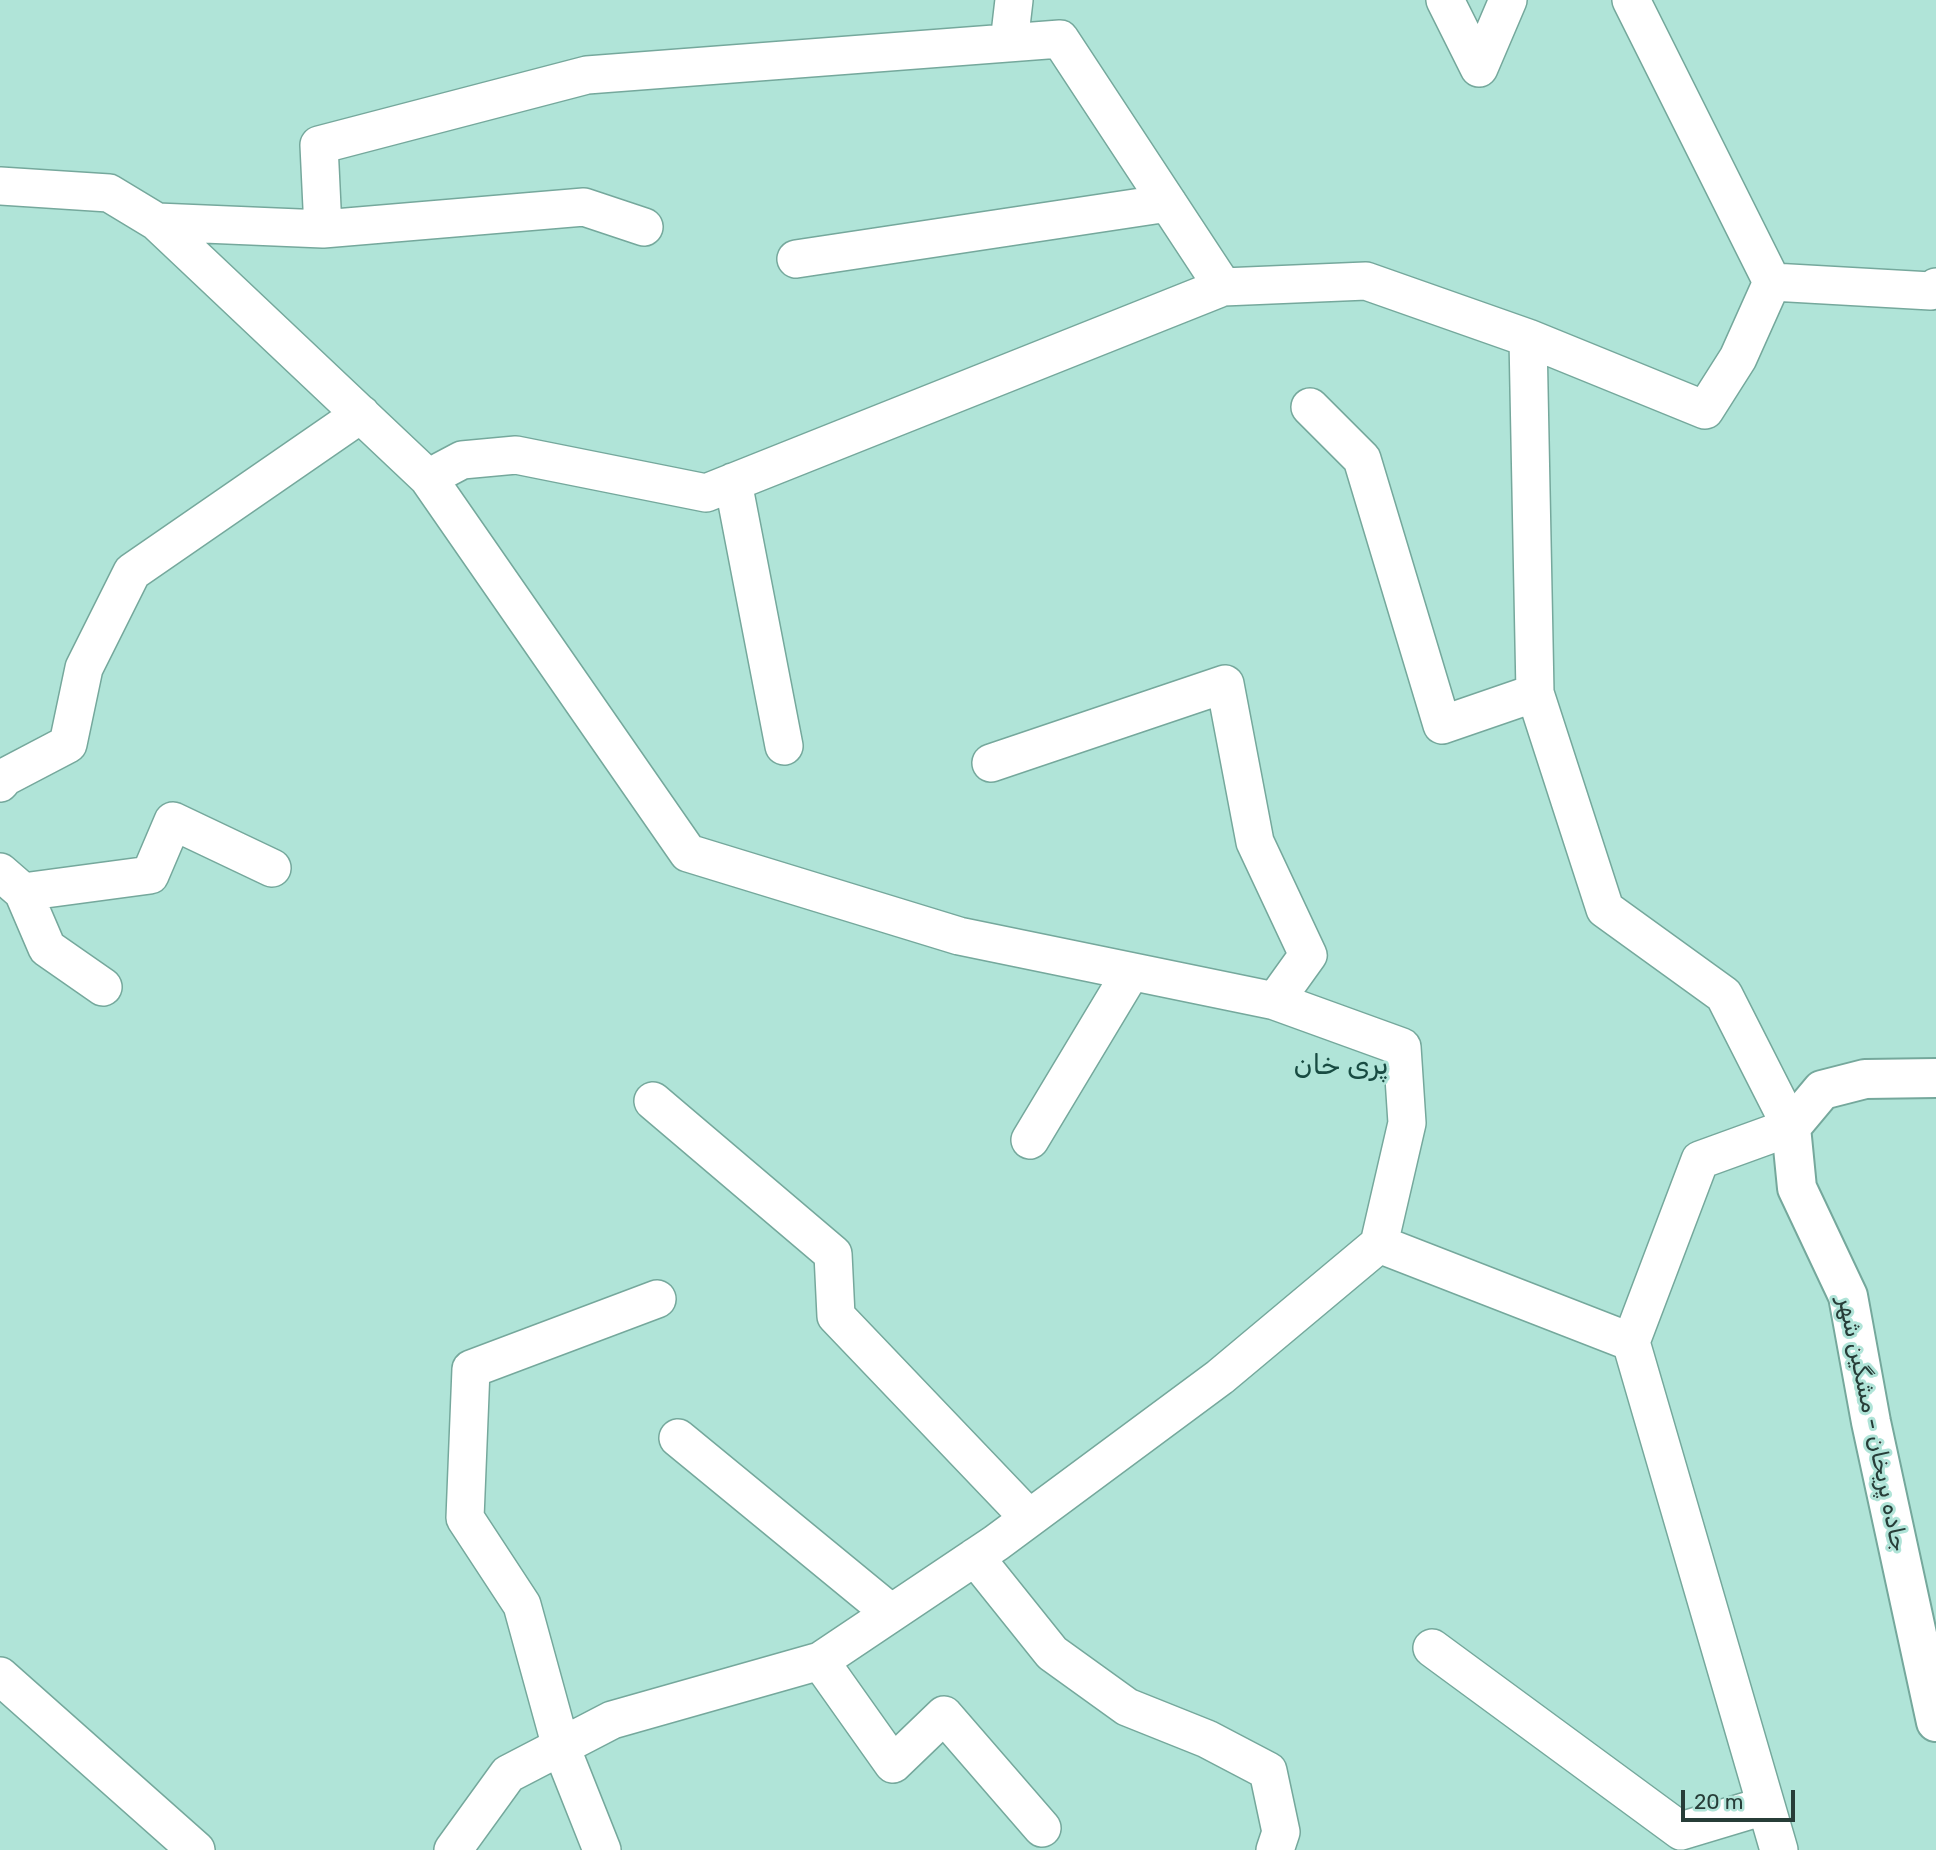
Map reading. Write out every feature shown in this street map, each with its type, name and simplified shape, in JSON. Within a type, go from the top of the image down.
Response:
[{"type":"street","points":[[1009,43],[1014,0]]},
{"type":"street","points":[[1445,0],[1479,68],[1508,0]]},
{"type":"street","points":[[1631,0],[1772,282]]},
{"type":"street","points":[[323,229],[319,145],[587,75],[1060,39],[1223,287]]},
{"type":"street","points":[[0,186],[109,193],[157,222],[428,478],[688,853],[959,936],[1275,1001],[1402,1047],[1407,1123],[1379,1244],[1220,1377],[975,1557],[820,1661],[612,1720],[508,1774],[453,1850]]},
{"type":"street","points":[[796,259],[1168,203]]},
{"type":"street","points":[[157,222],[323,229],[584,207],[644,227]]},
{"type":"street","points":[[428,478],[462,460],[516,455],[706,493],[1223,287],[1366,281],[1528,338],[1705,410],[1738,358],[1772,282]]},
{"type":"street","points":[[1772,282],[1931,291],[1936,287]]},
{"type":"street","points":[[1528,338],[1535,693],[1605,909],[1724,995],[1791,1127]]},
{"type":"street","points":[[1310,407],[1362,459],[1442,725],[1535,693]]},
{"type":"street","points":[[0,783],[5,777],[68,744],[84,668],[132,572],[360,414]]},
{"type":"street","points":[[733,482],[784,746]]},
{"type":"street","points":[[991,763],[1225,684],[1255,842],[1308,956],[1275,1001]]},
{"type":"street","points":[[103,986],[47,948],[11,882],[150,875],[173,821],[272,868]]},
{"type":"street","points":[[1030,1140],[1132,972]]},
{"type":"street","points":[[1779,1850],[1631,1342],[1700,1160],[1791,1127],[1822,1090],[1865,1079],[1936,1078]]},
{"type":"street","points":[[653,1101],[833,1254],[836,1316],[1029,1518]]},
{"type":"street","name":"جاده پریخان - مشگین شهر","points":[[1791,1127],[1797,1188],[1849,1296],[1871,1422],[1935,1714]]},
{"type":"street","points":[[1379,1244],[1631,1342]]},
{"type":"street","points":[[602,1850],[561,1747],[522,1605],[465,1518],[471,1369],[657,1299]]},
{"type":"street","points":[[678,1438],[891,1613]]},
{"type":"street","points":[[975,1557],[1052,1653],[1127,1707],[1208,1739],[1268,1771],[1281,1832],[1275,1850]]},
{"type":"street","points":[[1432,1648],[1681,1831],[1764,1806]]},
{"type":"street","points":[[820,1661],[893,1764],[944,1715],[1042,1828]]},
{"type":"street","points":[[0,1676],[196,1850]]},
{"type":"district","name":"پری خان","points":[[1341,1066]]}]
